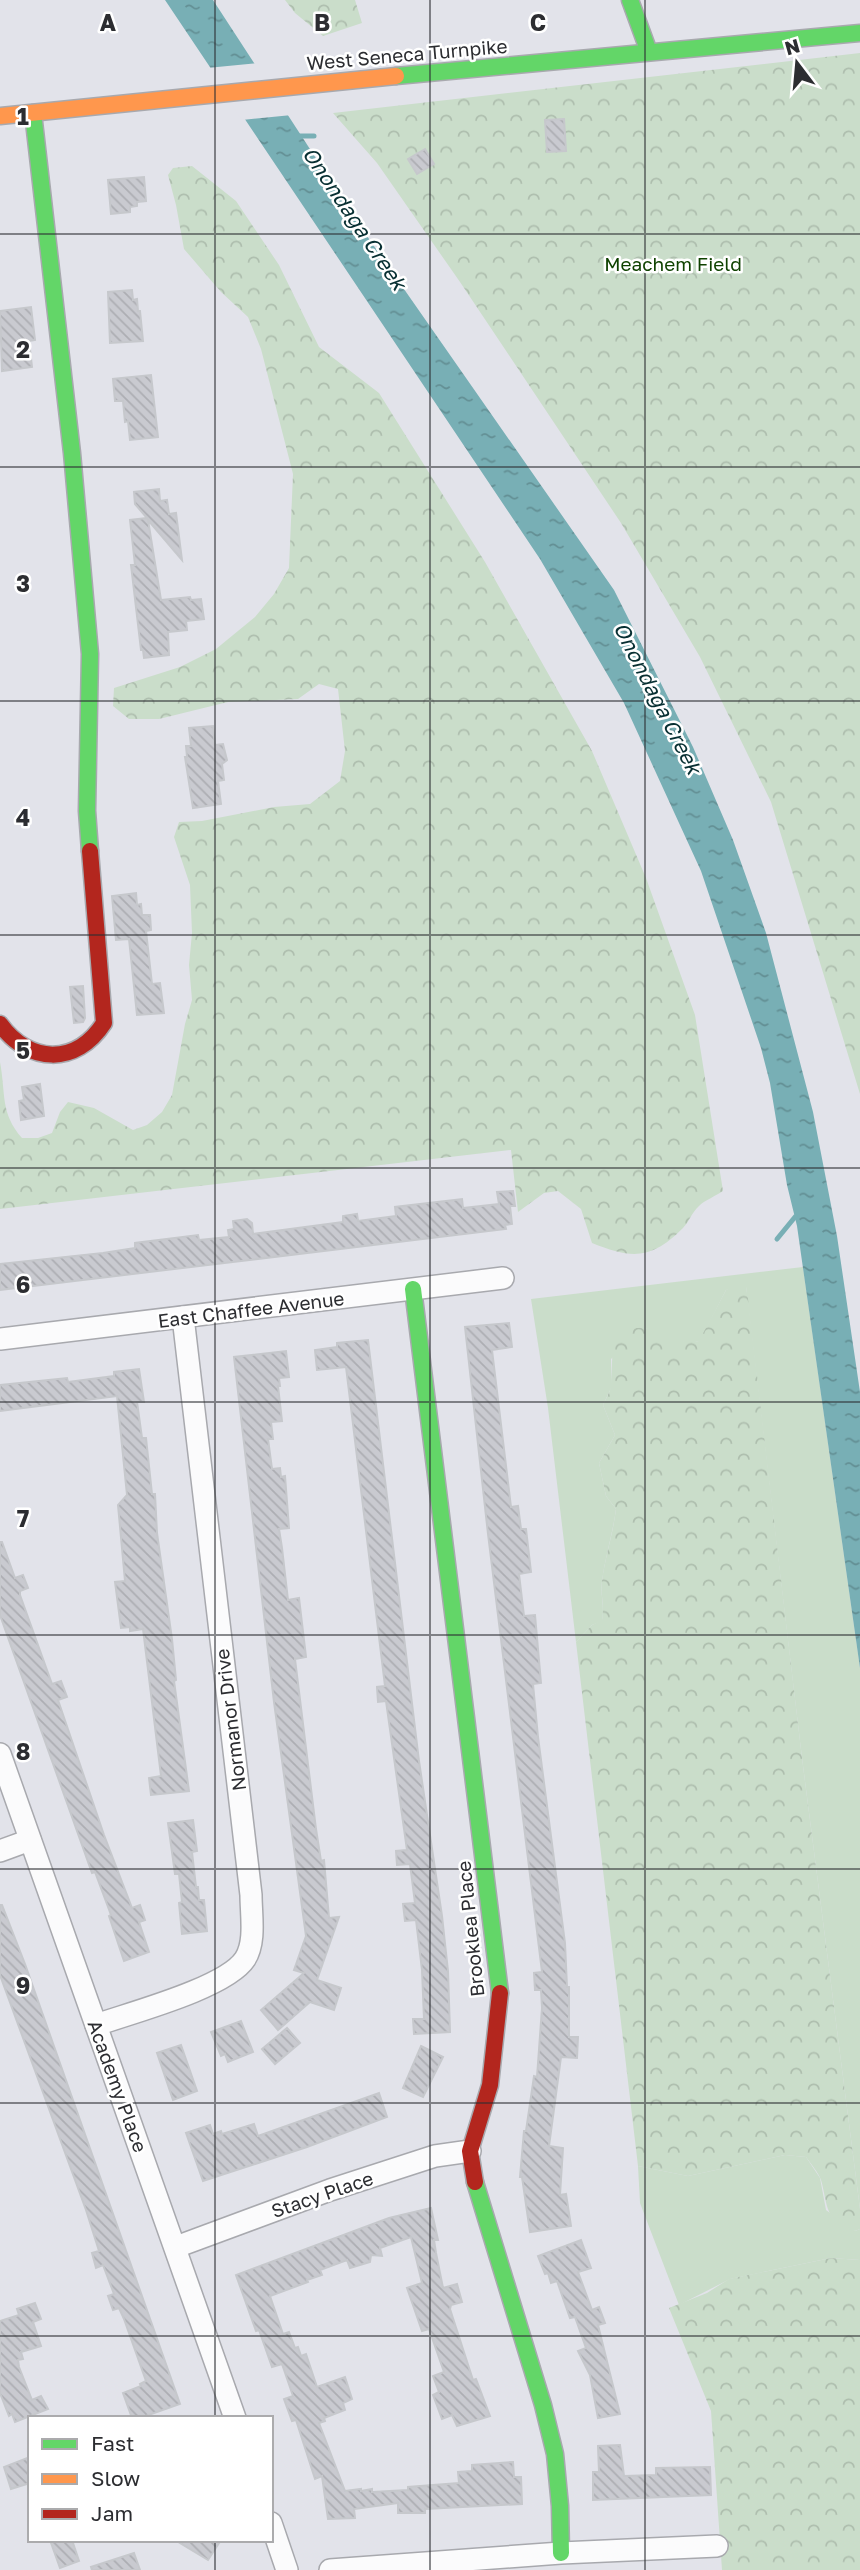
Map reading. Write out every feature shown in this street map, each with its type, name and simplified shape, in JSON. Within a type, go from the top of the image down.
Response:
[{"type":"street","points":[[630,0],[649,52]]},
{"type":"street","name":"West Seneca Turnpike","points":[[0,116],[337,81],[860,33]]},
{"type":"street","points":[[0,1024],[6,1035],[28,1051],[54,1056],[75,1051],[100,1034],[104,1023],[87,811],[90,654],[72,453],[33,113]]},
{"type":"street","name":"East Chaffee Avenue","points":[[0,1339],[503,1278]]},
{"type":"street","name":"Brooklea Place","points":[[413,1289],[500,1997],[490,2085],[470,2151],[477,2189],[543,2405],[555,2454],[561,2553]]},
{"type":"street","name":"Normanor Drive","points":[[96,2025],[201,1989],[226,1976],[244,1960],[251,1943],[251,1895],[183,1317]]},
{"type":"street","name":"Academy Place","points":[[0,1754],[234,2416]]},
{"type":"street","points":[[0,1851],[30,1840]]},
{"type":"street","name":"Stacy Place","points":[[176,2247],[330,2190],[435,2156],[470,2151]]},
{"type":"street","points":[[273,2529],[287,2570]]},
{"type":"street","points":[[330,2570],[561,2553],[717,2546]]},
{"type":"green space","points":[[285,0],[355,0],[362,23],[323,36],[295,13]]},
{"type":"green space","name":"Meachem Field","points":[[860,53],[860,1094],[771,802],[700,657],[621,523],[460,282],[377,163],[333,113]]},
{"type":"green space","points":[[192,166],[236,201],[279,265],[319,347],[379,393],[485,562],[592,751],[646,878],[695,1015],[723,1191],[701,1204],[683,1228],[651,1251],[630,1254],[592,1243],[581,1209],[558,1191],[544,1193],[518,1212],[511,1150],[0,1209],[0,1062],[7,1111],[22,1138],[38,1138],[52,1133],[60,1112],[68,1102],[94,1108],[133,1130],[147,1125],[162,1112],[172,1095],[192,1000],[189,965],[192,933],[190,885],[174,837],[179,822],[202,821],[274,807],[310,804],[340,781],[345,751],[338,689],[319,684],[298,699],[228,702],[159,719],[129,719],[113,706],[114,688],[180,667],[216,649],[255,617],[274,594],[289,568],[293,474],[261,349],[248,317],[221,292],[184,249],[168,175],[173,168]]},
{"type":"green space","points":[[803,1267],[860,1668],[860,2209],[802,1758],[746,1287],[726,1290],[700,1341],[679,1341],[645,1328],[611,1359],[612,1386],[603,1405],[615,1435],[599,1463],[606,1496],[616,1509],[602,1581],[602,1621],[592,1625],[576,1642],[548,1408],[531,1299]]},
{"type":"green space","points":[[737,1285],[746,1287],[748,1299],[802,1758],[860,2209],[860,2229],[855,2231],[832,2218],[820,2177],[806,2157],[785,2155],[688,2176],[638,2166],[576,1642],[592,1625],[602,1620],[603,1615],[602,1581],[616,1509],[606,1496],[599,1463],[615,1435],[603,1405],[611,1387],[615,1343],[622,1330],[642,1328],[685,1342],[699,1341],[726,1290]]},
{"type":"green space","points":[[785,2155],[806,2157],[820,2178],[826,2210],[855,2231],[860,2229],[860,2260],[831,2258],[730,2279],[679,2305],[640,2203],[638,2166],[688,2176]]},
{"type":"green space","points":[[831,2258],[860,2260],[860,2570],[722,2570],[711,2411],[669,2308],[707,2293],[729,2279]]},
{"type":"water","name":"Onondaga Creek","points":[[165,0],[213,0],[360,226],[614,590],[693,747],[733,840],[766,933],[813,1112],[837,1236],[860,1392],[860,1668],[797,1226],[787,1185],[770,1083],[761,1048],[701,871],[624,703],[540,559]]},
{"type":"pier","points":[[259,63],[292,115],[242,120],[207,68]]},
{"type":"building","points":[[564,119],[566,151],[547,152],[545,120]]},
{"type":"building","points":[[425,149],[434,164],[417,174],[408,159]]},
{"type":"building","points":[[144,177],[146,201],[137,202],[137,206],[130,207],[130,212],[111,214],[108,180]]},
{"type":"building","points":[[132,290],[133,300],[137,299],[140,311],[143,341],[110,343],[108,292]]},
{"type":"building","points":[[31,307],[35,340],[29,341],[32,367],[2,371],[0,311]]},
{"type":"building","points":[[151,375],[158,437],[130,440],[123,401],[115,401],[113,379]]},
{"type":"building","points":[[159,489],[160,501],[167,500],[169,514],[176,513],[182,560],[148,520],[161,600],[190,597],[191,600],[201,599],[204,619],[186,621],[187,630],[168,632],[169,655],[144,658],[131,565],[135,565],[130,520],[147,518],[135,504],[134,492]]},
{"type":"building","points":[[213,726],[215,745],[223,744],[227,760],[222,764],[224,780],[218,781],[221,804],[193,808],[185,757],[186,746],[191,746],[189,728]]},
{"type":"building","points":[[136,893],[137,905],[141,904],[142,915],[150,915],[151,930],[146,931],[152,984],[160,983],[164,1013],[137,1015],[129,939],[116,940],[112,896]]},
{"type":"building","points":[[83,986],[85,1018],[83,1022],[74,1023],[70,987]]},
{"type":"building","points":[[40,1084],[44,1116],[21,1120],[19,1101],[24,1100],[22,1087]]},
{"type":"building","points":[[513,1191],[515,1206],[510,1206],[512,1224],[505,1225],[506,1229],[0,1290],[0,1264],[103,1253],[135,1248],[135,1243],[198,1235],[199,1240],[229,1237],[228,1230],[234,1229],[233,1221],[247,1219],[252,1223],[253,1234],[343,1222],[343,1216],[357,1214],[358,1221],[396,1216],[395,1207],[462,1199],[463,1208],[499,1204],[497,1192]]},
{"type":"building","points":[[509,1323],[512,1347],[492,1350],[511,1507],[518,1506],[521,1529],[526,1529],[531,1572],[519,1574],[524,1616],[535,1615],[541,1683],[533,1684],[538,1737],[565,1943],[569,1987],[569,2037],[578,2037],[577,2058],[561,2057],[549,2146],[563,2148],[560,2195],[566,2194],[571,2226],[530,2232],[520,2177],[524,2131],[534,2076],[537,2077],[542,2008],[541,1990],[535,1990],[534,1973],[542,1972],[465,1327]]},
{"type":"building","points":[[368,1340],[419,1761],[442,1916],[448,1971],[450,2032],[414,2034],[413,2019],[424,2019],[422,1970],[416,1920],[405,1921],[403,1904],[415,1903],[410,1864],[397,1865],[396,1851],[407,1850],[386,1701],[378,1702],[377,1687],[385,1686],[346,1367],[317,1370],[315,1350],[337,1347],[337,1343]]},
{"type":"building","points":[[286,1351],[289,1377],[279,1378],[278,1386],[282,1421],[271,1422],[273,1439],[268,1439],[272,1469],[280,1468],[281,1477],[285,1476],[289,1528],[279,1529],[288,1600],[299,1598],[306,1657],[295,1659],[316,1829],[321,1861],[324,1860],[329,1918],[339,1917],[317,1980],[341,1988],[334,2010],[310,2002],[278,2030],[261,2010],[304,1973],[294,1970],[306,1936],[274,1702],[234,1357]]},
{"type":"building","points":[[139,1369],[144,1402],[137,1402],[142,1438],[146,1438],[152,1494],[155,1494],[157,1533],[189,1791],[151,1795],[149,1778],[161,1776],[143,1629],[130,1631],[130,1627],[121,1628],[115,1582],[125,1581],[118,1505],[127,1495],[117,1396],[0,1411],[0,1385],[67,1378],[68,1382],[114,1376],[114,1372]]},
{"type":"building","points":[[0,1542],[15,1578],[23,1575],[28,1588],[20,1591],[20,1595],[52,1684],[61,1681],[67,1697],[58,1700],[104,1835],[132,1908],[140,1905],[145,1920],[139,1922],[149,1952],[124,1961],[109,1916],[111,1915],[95,1872],[92,1873],[0,1615]]},
{"type":"building","points":[[193,1820],[197,1851],[192,1852],[196,1887],[199,1900],[204,1900],[207,1931],[182,1934],[179,1874],[175,1874],[168,1823]]},
{"type":"building","points":[[2,1905],[180,2404],[146,2416],[131,2416],[123,2393],[141,2386],[140,2384],[146,2381],[119,2308],[113,2310],[108,2296],[114,2294],[103,2265],[96,2268],[92,2253],[99,2251],[86,2210],[0,1975]]},
{"type":"building","points":[[241,2021],[253,2052],[228,2062],[225,2054],[221,2056],[211,2032]]},
{"type":"building","points":[[287,2028],[300,2043],[275,2064],[262,2049]]},
{"type":"building","points":[[181,2045],[197,2091],[173,2100],[157,2053]]},
{"type":"building","points":[[421,2046],[443,2057],[423,2097],[403,2088]]},
{"type":"building","points":[[379,2093],[387,2117],[203,2181],[186,2133],[210,2125],[213,2134],[221,2131],[222,2134],[254,2124],[258,2136]]},
{"type":"building","points":[[431,2208],[438,2240],[434,2240],[443,2288],[457,2284],[462,2302],[451,2305],[450,2309],[473,2380],[476,2379],[490,2416],[457,2426],[452,2415],[442,2419],[433,2395],[439,2392],[433,2376],[444,2372],[429,2329],[422,2331],[407,2288],[422,2283],[411,2237],[380,2248],[382,2256],[371,2255],[370,2262],[350,2268],[347,2260],[320,2270],[322,2275],[307,2280],[308,2282],[270,2296],[283,2334],[289,2332],[301,2356],[306,2354],[317,2387],[345,2377],[352,2399],[343,2403],[345,2410],[324,2418],[325,2421],[319,2423],[345,2491],[408,2490],[408,2487],[459,2483],[458,2472],[472,2471],[472,2465],[513,2462],[514,2477],[521,2477],[522,2504],[398,2513],[398,2503],[354,2509],[355,2518],[328,2519],[322,2476],[315,2479],[296,2420],[292,2421],[284,2399],[293,2396],[282,2364],[272,2367],[236,2275],[389,2218]]},
{"type":"building","points":[[581,2240],[591,2268],[578,2272],[592,2310],[599,2307],[605,2323],[598,2325],[620,2414],[598,2418],[590,2375],[578,2351],[586,2348],[575,2317],[570,2318],[557,2281],[551,2283],[538,2256]]},
{"type":"building","points":[[35,2303],[41,2319],[33,2322],[41,2346],[21,2352],[23,2359],[18,2360],[32,2400],[41,2396],[48,2409],[15,2422],[12,2414],[9,2416],[0,2393],[0,2321],[19,2315],[17,2309]]},
{"type":"building","points":[[620,2445],[624,2476],[656,2475],[656,2468],[710,2467],[711,2495],[593,2500],[593,2472],[599,2472],[598,2446]]},
{"type":"building","points":[[28,2458],[28,2484],[11,2489],[4,2467]]},
{"type":"building","points":[[51,2542],[73,2542],[79,2561],[60,2568]]},
{"type":"building","points":[[178,2542],[220,2542],[208,2560]]},
{"type":"building","points":[[134,2553],[140,2570],[92,2570],[91,2567]]},
{"type":"waterway","name":"Onondaga Creek","points":[[296,136],[314,136]]},
{"type":"waterway","points":[[777,1239],[795,1217]]},
{"type":"traffic: fast","points":[[630,0],[649,52]]},
{"type":"traffic: fast","points":[[396,76],[860,33]]},
{"type":"traffic: fast","points":[[33,113],[72,453],[90,654],[87,811],[90,851]]},
{"type":"traffic: fast","points":[[413,1289],[500,1993]]},
{"type":"traffic: fast","points":[[475,2182],[543,2405],[555,2454],[561,2553]]},
{"type":"traffic: slow","points":[[0,116],[396,76]]},
{"type":"traffic: jam","points":[[0,1024],[25,1047],[52,1055],[80,1047],[93,1037],[104,1023],[90,851]]},
{"type":"traffic: jam","points":[[475,2182],[470,2151],[490,2085],[500,1993]]}]
